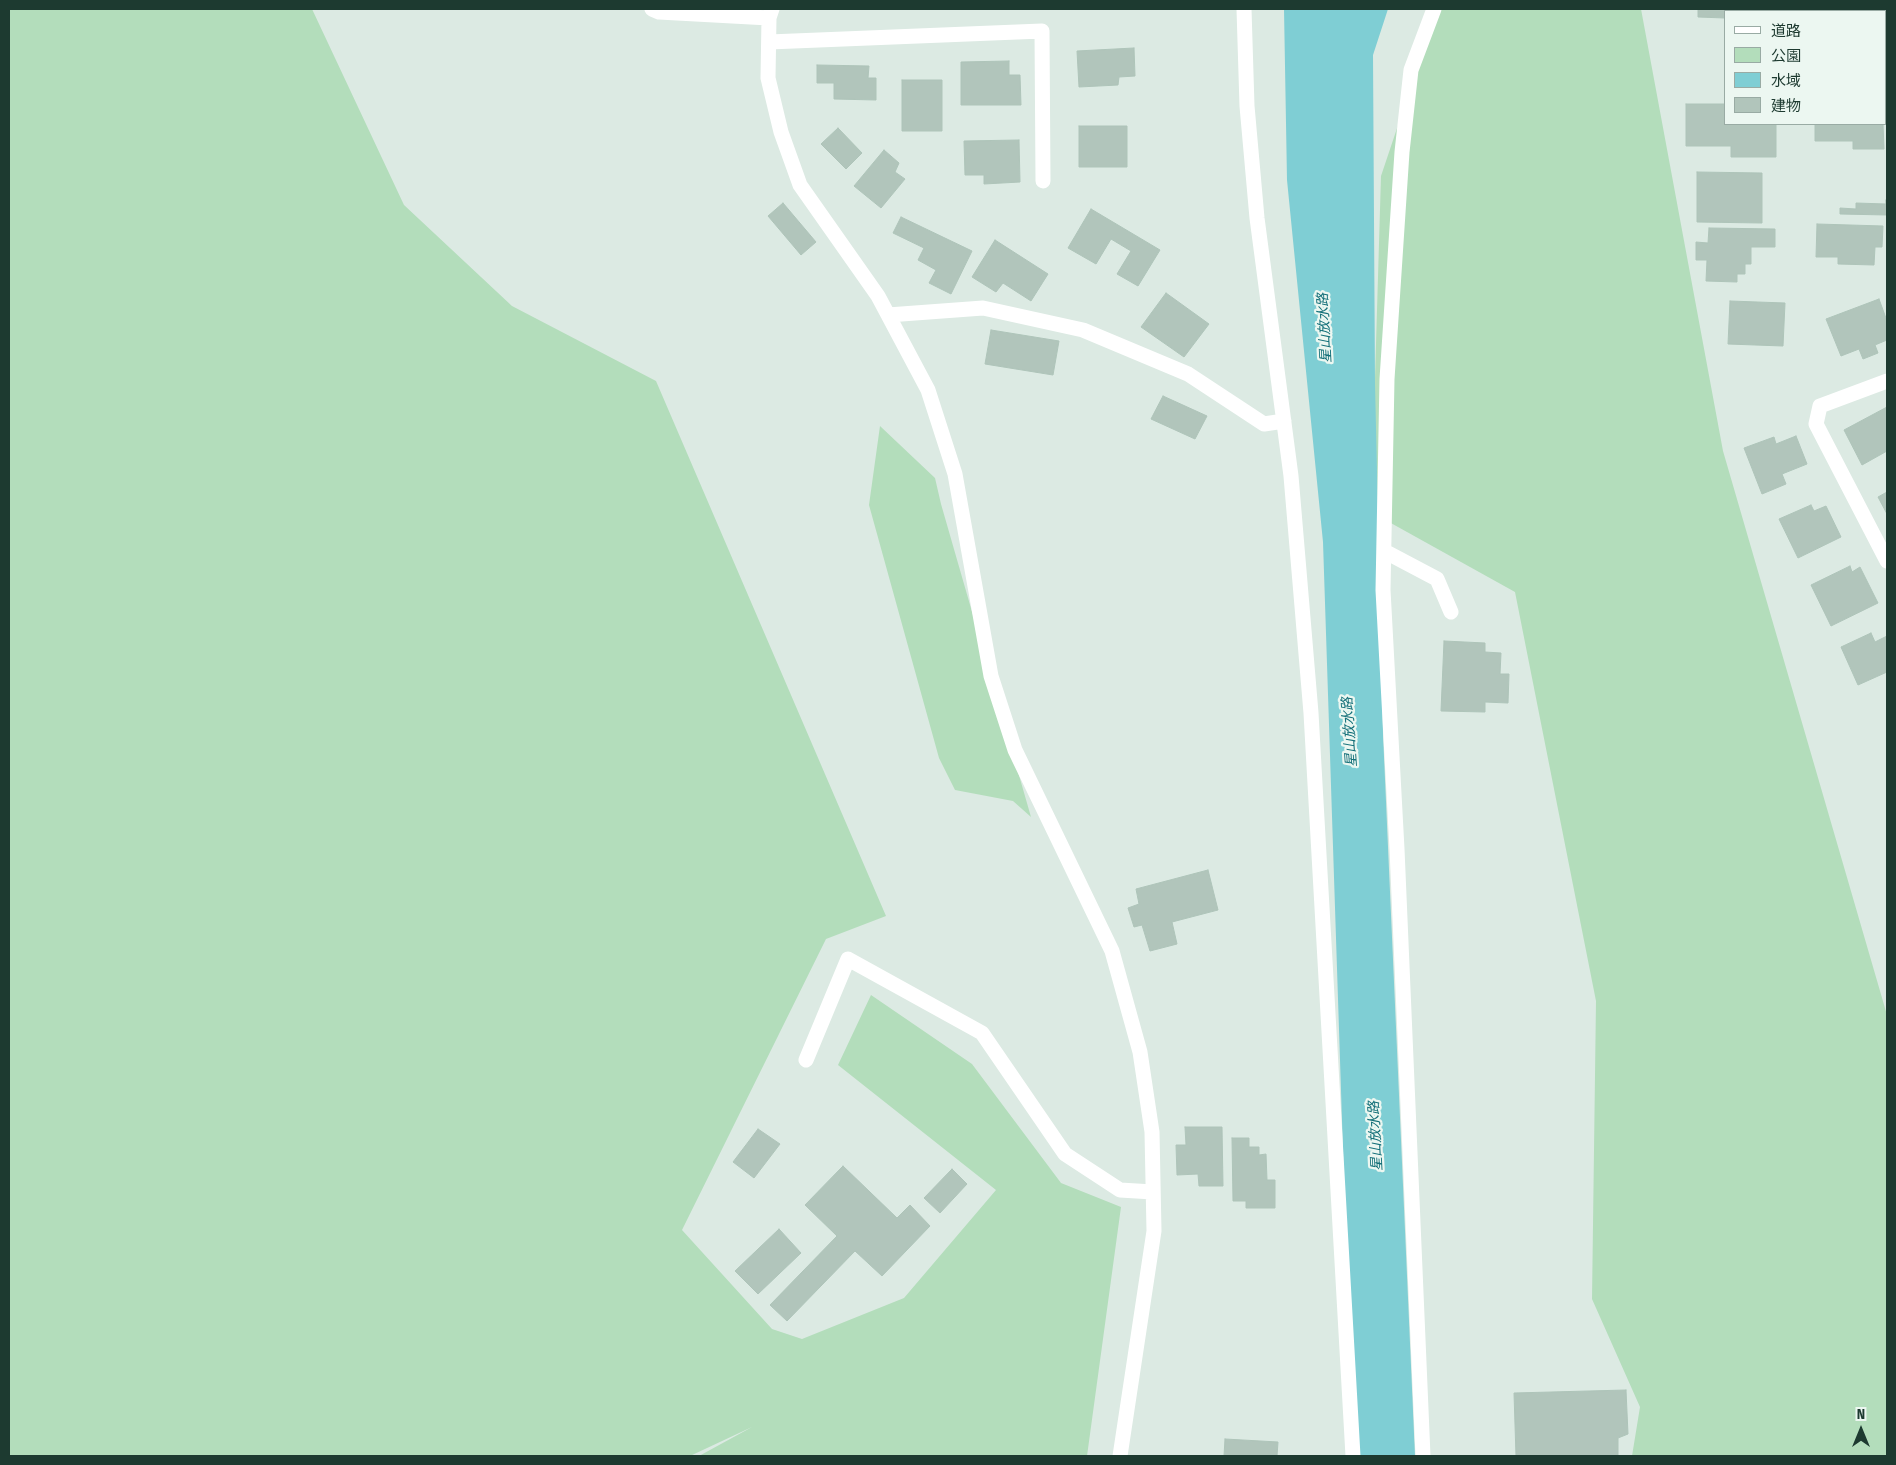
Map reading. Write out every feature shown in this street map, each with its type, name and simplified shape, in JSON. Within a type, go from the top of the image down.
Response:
[{"type":"street","points":[[652,9],[659,12],[770,14],[768,78],[781,132],[800,185],[878,296],[928,390],[955,474],[991,676],[1015,750],[1112,951],[1140,1052],[1152,1132],[1154,1231],[1120,1456]]},
{"type":"street","points":[[1244,9],[1247,106],[1257,218],[1291,476],[1311,713],[1353,1456]]},
{"type":"street","points":[[1423,1456],[1397,849],[1383,590],[1386,379],[1402,152],[1411,70],[1434,9]]},
{"type":"street","points":[[769,42],[1042,31],[1043,181]]},
{"type":"street","points":[[888,315],[983,308],[1083,330],[1188,374],[1264,424],[1284,421]]},
{"type":"street","points":[[1887,380],[1820,406],[1816,424],[1887,561]]},
{"type":"street","points":[[1384,551],[1437,580],[1451,612]]},
{"type":"street","points":[[806,1060],[848,958],[982,1033],[1064,1154],[1120,1190],[1153,1192]]},
{"type":"green space","points":[[9,9],[312,9],[404,205],[512,306],[656,381],[886,916],[826,939],[682,1230],[772,1329],[802,1339],[904,1298],[996,1190],[838,1065],[871,995],[972,1064],[1061,1183],[1121,1207],[1087,1456],[699,1456],[752,1427],[690,1456],[9,1456]]},
{"type":"green space","points":[[1437,9],[1641,9],[1723,451],[1887,1015],[1887,1456],[1632,1456],[1640,1407],[1592,1299],[1596,1001],[1515,592],[1371,512],[1381,176]]},
{"type":"green space","points":[[880,426],[935,478],[1031,817],[1013,801],[955,790],[939,758],[869,505]]},
{"type":"water","name":"星山放水路","points":[[1284,9],[1388,9],[1373,55],[1375,384],[1383,734],[1415,1456],[1353,1456],[1323,542],[1287,180]]},
{"type":"building","points":[[1698,9],[1748,9],[1724,10],[1724,18],[1698,17]]},
{"type":"building","points":[[1810,9],[1878,9],[1878,10]]},
{"type":"building","points":[[1134,48],[1135,76],[1119,77],[1118,85],[1079,87],[1077,51]]},
{"type":"building","points":[[1009,61],[1009,75],[1020,75],[1021,105],[961,105],[961,62]]},
{"type":"building","points":[[817,65],[869,66],[868,78],[876,78],[876,100],[834,99],[834,83],[817,83]]},
{"type":"building","points":[[902,80],[942,80],[942,131],[902,131]]},
{"type":"building","points":[[1686,104],[1724,104],[1724,125],[1776,125],[1776,157],[1731,157],[1731,146],[1686,146]]},
{"type":"building","points":[[1815,125],[1883,125],[1884,149],[1853,149],[1853,141],[1815,141]]},
{"type":"building","points":[[1079,126],[1127,126],[1127,167],[1079,167]]},
{"type":"building","points":[[838,128],[862,153],[846,169],[821,144]]},
{"type":"building","points":[[1019,140],[1020,182],[984,184],[984,175],[965,175],[964,141]]},
{"type":"building","points":[[884,150],[899,163],[895,172],[905,179],[881,208],[854,186]]},
{"type":"building","points":[[1697,172],[1762,173],[1762,223],[1697,222]]},
{"type":"building","points":[[1886,200],[1887,215],[1840,214],[1840,208],[1856,209],[1856,203],[1886,204]]},
{"type":"building","points":[[783,203],[816,242],[801,255],[768,216]]},
{"type":"building","points":[[1091,209],[1160,250],[1138,286],[1117,274],[1131,251],[1111,239],[1096,264],[1068,248]]},
{"type":"building","points":[[901,217],[972,251],[951,294],[929,283],[936,270],[918,260],[924,248],[893,233]]},
{"type":"building","points":[[1817,224],[1883,226],[1882,247],[1875,247],[1874,265],[1838,264],[1838,257],[1816,257]]},
{"type":"building","points":[[1709,228],[1775,229],[1775,247],[1751,247],[1751,264],[1745,264],[1745,274],[1737,274],[1737,282],[1706,281],[1707,260],[1696,260],[1696,242],[1708,243]]},
{"type":"building","points":[[995,240],[1048,274],[1031,301],[1003,283],[996,292],[972,277]]},
{"type":"building","points":[[1166,293],[1209,324],[1184,357],[1141,327]]},
{"type":"building","points":[[1879,299],[1887,321],[1887,340],[1875,345],[1878,353],[1863,359],[1859,349],[1841,356],[1826,319]]},
{"type":"building","points":[[1730,301],[1785,303],[1783,346],[1728,344]]},
{"type":"building","points":[[991,330],[1059,341],[1053,375],[985,364]]},
{"type":"building","points":[[1163,396],[1207,416],[1195,439],[1151,419]]},
{"type":"building","points":[[1887,407],[1887,451],[1862,465],[1844,430]]},
{"type":"building","points":[[1796,436],[1807,464],[1782,474],[1786,484],[1762,494],[1744,448],[1774,437],[1776,444]]},
{"type":"building","points":[[1887,492],[1887,514],[1878,497]]},
{"type":"building","points":[[1811,505],[1814,511],[1826,506],[1841,537],[1798,558],[1779,519]]},
{"type":"building","points":[[1850,566],[1852,572],[1860,567],[1878,603],[1831,626],[1811,585]]},
{"type":"building","points":[[1871,633],[1875,642],[1887,636],[1887,672],[1858,685],[1841,647]]},
{"type":"building","points":[[1444,641],[1485,643],[1485,652],[1501,653],[1500,674],[1509,674],[1508,703],[1485,702],[1485,712],[1441,711]]},
{"type":"building","points":[[1208,870],[1218,910],[1172,922],[1177,944],[1150,951],[1142,925],[1134,927],[1128,908],[1139,904],[1136,889]]},
{"type":"building","points":[[1185,1127],[1222,1127],[1223,1186],[1199,1186],[1198,1174],[1177,1175],[1176,1145],[1186,1145]]},
{"type":"building","points":[[758,1129],[780,1144],[754,1178],[733,1162]]},
{"type":"building","points":[[1232,1138],[1249,1138],[1249,1147],[1259,1147],[1259,1155],[1266,1154],[1267,1180],[1275,1180],[1275,1208],[1246,1208],[1246,1201],[1233,1201]]},
{"type":"building","points":[[843,1166],[897,1218],[910,1205],[930,1226],[882,1276],[855,1251],[787,1321],[770,1305],[837,1236],[805,1205]]},
{"type":"building","points":[[952,1169],[967,1184],[940,1213],[924,1198]]},
{"type":"building","points":[[779,1229],[801,1253],[758,1294],[735,1271]]},
{"type":"building","points":[[1626,1390],[1628,1434],[1618,1438],[1618,1456],[1516,1456],[1514,1393]]},
{"type":"building","points":[[1225,1439],[1278,1442],[1277,1456],[1224,1456]]}]
